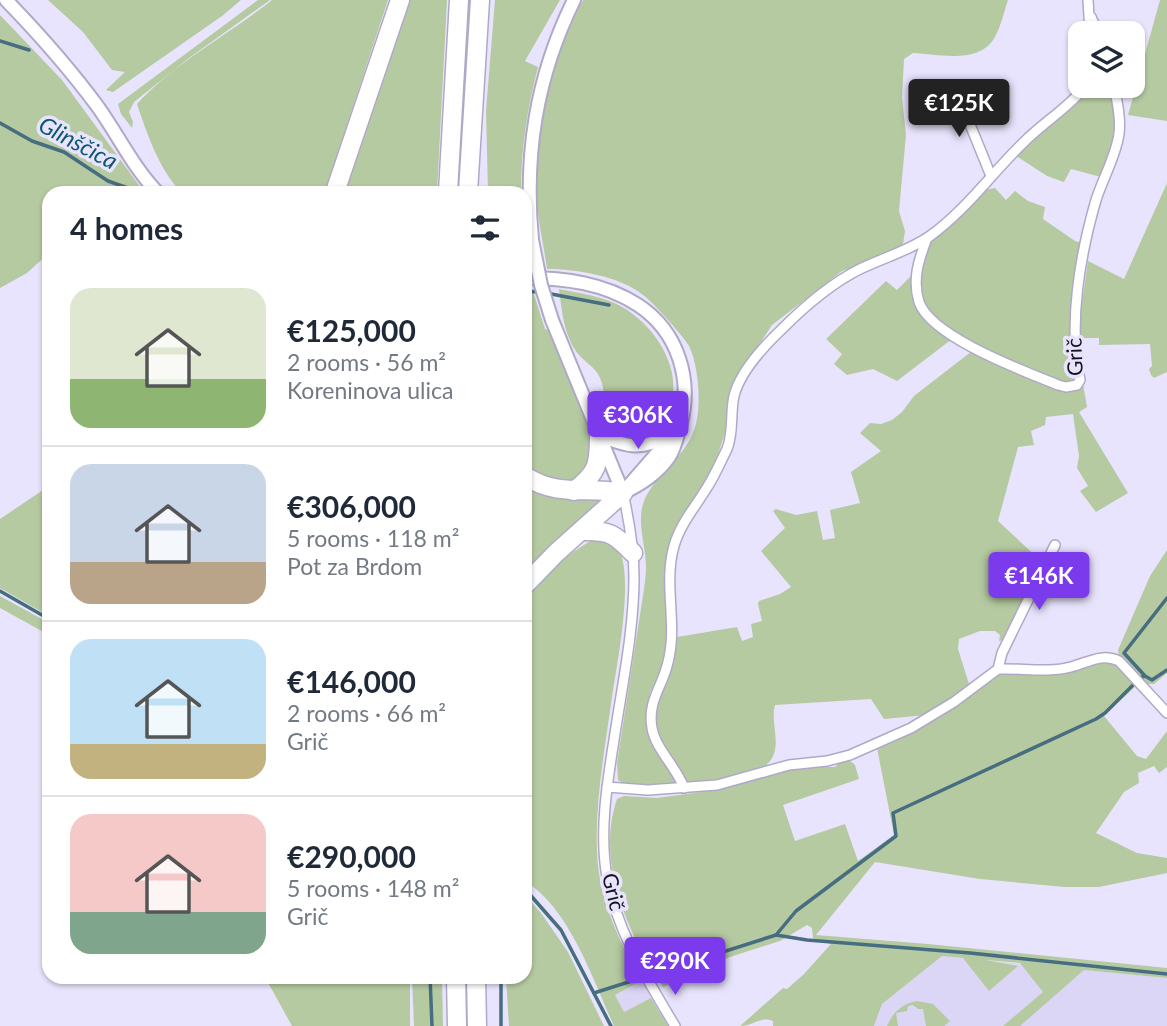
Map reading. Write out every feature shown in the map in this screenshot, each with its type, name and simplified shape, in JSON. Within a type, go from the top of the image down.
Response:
[{"type":"highway","points":[[337,186],[400,0]]},
{"type":"highway","points":[[448,186],[459,0]]},
{"type":"highway","points":[[468,186],[480,0]]},
{"type":"highway","points":[[574,491],[586,482],[595,470],[599,455],[599,435]]},
{"type":"highway","points":[[532,480],[547,487],[623,493]]},
{"type":"highway","points":[[532,578],[623,493]]},
{"type":"highway","points":[[582,531],[599,530],[613,534],[633,553]]},
{"type":"highway","points":[[456,984],[457,1026]]},
{"type":"highway","points":[[476,984],[477,1026]]},
{"type":"main road","points":[[6,0],[50,46],[73,75],[152,186]]},
{"type":"main road","points":[[529,186],[534,119],[547,64],[574,0]]},
{"type":"main road","points":[[532,240],[541,285],[552,320],[623,493],[677,431],[685,393],[681,361],[672,340],[654,318],[639,306],[604,288],[567,280],[532,278]]},
{"type":"main road","points":[[599,435],[633,447],[657,442],[677,431]]},
{"type":"street","points":[[1088,0],[1089,21]]},
{"type":"street","points":[[1089,13],[1093,21]]},
{"type":"street","points":[[956,90],[991,176]]},
{"type":"street","points":[[684,788],[674,766],[654,736],[651,714],[655,692],[668,664],[671,640],[669,590],[673,547],[678,533],[708,486],[728,446],[734,394],[742,379],[773,337],[839,281],[928,238],[965,206],[1026,140],[1076,98]]},
{"type":"street","name":"Grič","points":[[928,238],[916,273],[920,304],[927,314],[942,328],[966,343],[1007,364],[1066,387],[1077,385],[1080,380],[1074,329],[1086,239],[1119,135],[1120,118],[1116,98]]},
{"type":"street","name":"Grič","points":[[623,493],[633,553],[634,578],[630,631],[607,787],[604,849],[607,877],[626,939],[675,1026]]},
{"type":"street","points":[[607,787],[628,790],[717,785],[789,765],[827,761],[862,751],[940,711],[998,669],[1003,653],[1055,545]]},
{"type":"street","points":[[998,669],[1056,670],[1110,657],[1119,661],[1167,713]]},
{"type":"shaded area","points":[[942,956],[1167,978],[1167,1026],[874,1026],[882,1004]]},
{"type":"shaded area","points":[[642,980],[651,998],[624,1012],[615,995]]},
{"type":"green space","points":[[48,0],[241,0],[113,92],[106,90],[125,72],[112,70],[83,32]]},
{"type":"green space","points":[[258,0],[270,0],[189,58],[134,102],[129,112],[132,128],[121,114],[118,104]]},
{"type":"green space","points":[[272,0],[388,0],[327,186],[176,186],[160,162],[137,104],[168,75]]},
{"type":"green space","points":[[406,0],[447,0],[437,186],[343,186]]},
{"type":"green space","points":[[467,0],[472,0],[461,186],[455,186]]},
{"type":"green space","points":[[495,0],[560,0],[525,61],[538,67],[525,129],[521,186],[488,186],[486,111]]},
{"type":"green space","points":[[583,0],[1008,0],[1001,24],[988,46],[969,55],[913,53],[904,59],[902,97],[906,135],[899,211],[905,231],[903,244],[889,254],[842,271],[772,325],[731,388],[725,433],[717,457],[670,546],[669,622],[664,663],[650,693],[647,714],[677,780],[674,786],[627,785],[618,780],[617,763],[645,578],[646,559],[641,512],[647,494],[690,440],[698,411],[697,376],[689,346],[668,319],[643,295],[610,278],[571,270],[547,269],[536,178],[540,126],[553,73]]},
{"type":"green space","points":[[1160,0],[1167,0],[1167,121],[1128,115],[1133,98],[1145,98],[1145,54]]},
{"type":"green space","points":[[0,15],[62,80],[140,186],[42,186],[42,259],[27,273],[0,288]]},
{"type":"green space","points":[[1081,98],[1113,98],[1116,123],[1113,142],[1101,177],[1071,169],[1064,182],[1047,176],[1015,155]]},
{"type":"green space","points":[[1167,183],[1167,372],[1154,378],[1149,369],[1152,366],[1150,344],[1099,345],[1099,338],[1077,338],[1088,261],[1124,279]]},
{"type":"green space","points":[[995,188],[1006,200],[1015,191],[1028,201],[1045,207],[1043,219],[1082,243],[1071,326],[1076,375],[1072,382],[1062,383],[962,338],[940,321],[924,301],[919,278],[925,252],[944,228],[985,190]]},
{"type":"green space","points":[[913,274],[916,299],[952,339],[897,381],[873,369],[847,375],[834,364],[842,354],[826,339],[886,281],[897,290]]},
{"type":"green space","points":[[532,288],[545,329],[550,331],[589,430],[593,463],[568,485],[532,472]]},
{"type":"green space","points":[[559,289],[614,303],[639,319],[656,337],[668,359],[673,394],[667,412],[646,436],[628,439],[612,425],[598,374],[579,355],[570,340]]},
{"type":"green space","points":[[972,351],[1059,388],[1075,390],[1083,384],[1087,407],[1079,412],[1128,493],[1096,512],[1080,491],[1088,486],[1077,468],[1079,456],[1073,414],[1046,417],[1045,425],[1031,431],[1034,445],[1018,447],[998,521],[1041,561],[1006,640],[999,641],[1000,635],[995,631],[980,631],[959,639],[958,649],[969,684],[946,704],[926,715],[884,719],[871,699],[775,705],[775,750],[771,760],[763,768],[724,781],[687,782],[656,733],[655,713],[661,685],[672,663],[677,637],[737,627],[742,641],[753,637],[751,624],[762,621],[759,601],[791,587],[761,551],[785,528],[773,511],[776,509],[796,515],[817,511],[823,540],[835,538],[830,510],[860,503],[851,472],[881,451],[860,433],[870,423],[881,424],[892,420],[914,396]]},
{"type":"green space","points":[[532,483],[607,496],[532,567]]},
{"type":"green space","points":[[42,491],[42,612],[0,588],[0,519]]},
{"type":"green space","points":[[597,538],[612,543],[619,550],[625,580],[620,643],[599,793],[597,851],[601,885],[611,918],[625,951],[642,980],[615,995],[624,1012],[651,998],[668,1026],[614,1026],[567,927],[555,909],[532,886],[532,590],[558,564]]},
{"type":"green space","points":[[1167,550],[1167,673],[1154,684],[1147,684],[1119,656],[1118,650],[1150,576]]},
{"type":"green space","points":[[0,596],[42,619],[42,631],[0,608]]},
{"type":"green space","points":[[1102,660],[1114,662],[1137,685],[1104,716],[1137,756],[1146,759],[1167,731],[1167,767],[1159,773],[1154,766],[1138,773],[1139,783],[1124,792],[1096,833],[1137,853],[1167,858],[1167,873],[1099,887],[1064,887],[980,879],[875,862],[816,935],[1167,968],[1167,978],[1084,970],[1020,1026],[1003,1026],[1043,992],[1020,963],[985,960],[1018,966],[989,991],[963,958],[942,956],[882,1004],[874,1026],[773,1026],[773,1021],[764,1020],[740,1026],[783,988],[787,989],[803,975],[831,944],[813,938],[812,928],[807,925],[780,941],[730,957],[663,987],[638,945],[619,898],[610,848],[611,823],[617,799],[624,796],[657,798],[708,791],[789,770],[835,767],[840,762],[849,760],[855,765],[859,779],[783,805],[795,841],[845,824],[858,861],[894,835],[877,748],[1002,673]]},
{"type":"green space","points":[[532,903],[568,952],[604,1026],[509,1026],[506,984],[532,984]]},
{"type":"green space","points":[[269,984],[410,984],[410,1026],[292,1026]]},
{"type":"green space","points":[[412,984],[442,984],[443,1026],[414,1026]]},
{"type":"green space","points":[[917,1001],[933,1004],[950,1021],[944,1026],[926,1026],[923,1009],[913,1005],[908,1006],[907,1011],[896,1013],[898,1026],[887,1026],[892,1017],[899,1009]]},
{"type":"waterway","points":[[0,41],[29,50]]},
{"type":"waterway","name":"Glinščica","points":[[0,123],[32,141],[64,152],[108,181],[122,186]]},
{"type":"waterway","points":[[532,292],[538,292]]},
{"type":"waterway","points":[[546,293],[609,305]]},
{"type":"waterway","name":"Glinščica","points":[[0,591],[42,615]]},
{"type":"waterway","points":[[1142,677],[1145,676],[1124,653],[1167,598]]},
{"type":"waterway","points":[[1145,676],[1152,680],[1167,670]]},
{"type":"waterway","points":[[594,993],[776,935],[796,911],[896,836],[893,813],[1096,719],[1134,684]]},
{"type":"waterway","name":"Glinščica","points":[[532,897],[561,930],[611,1026]]},
{"type":"waterway","points":[[776,935],[1167,974]]},
{"type":"waterway","points":[[430,984],[432,1026]]},
{"type":"waterway","points":[[501,984],[501,1026]]}]
